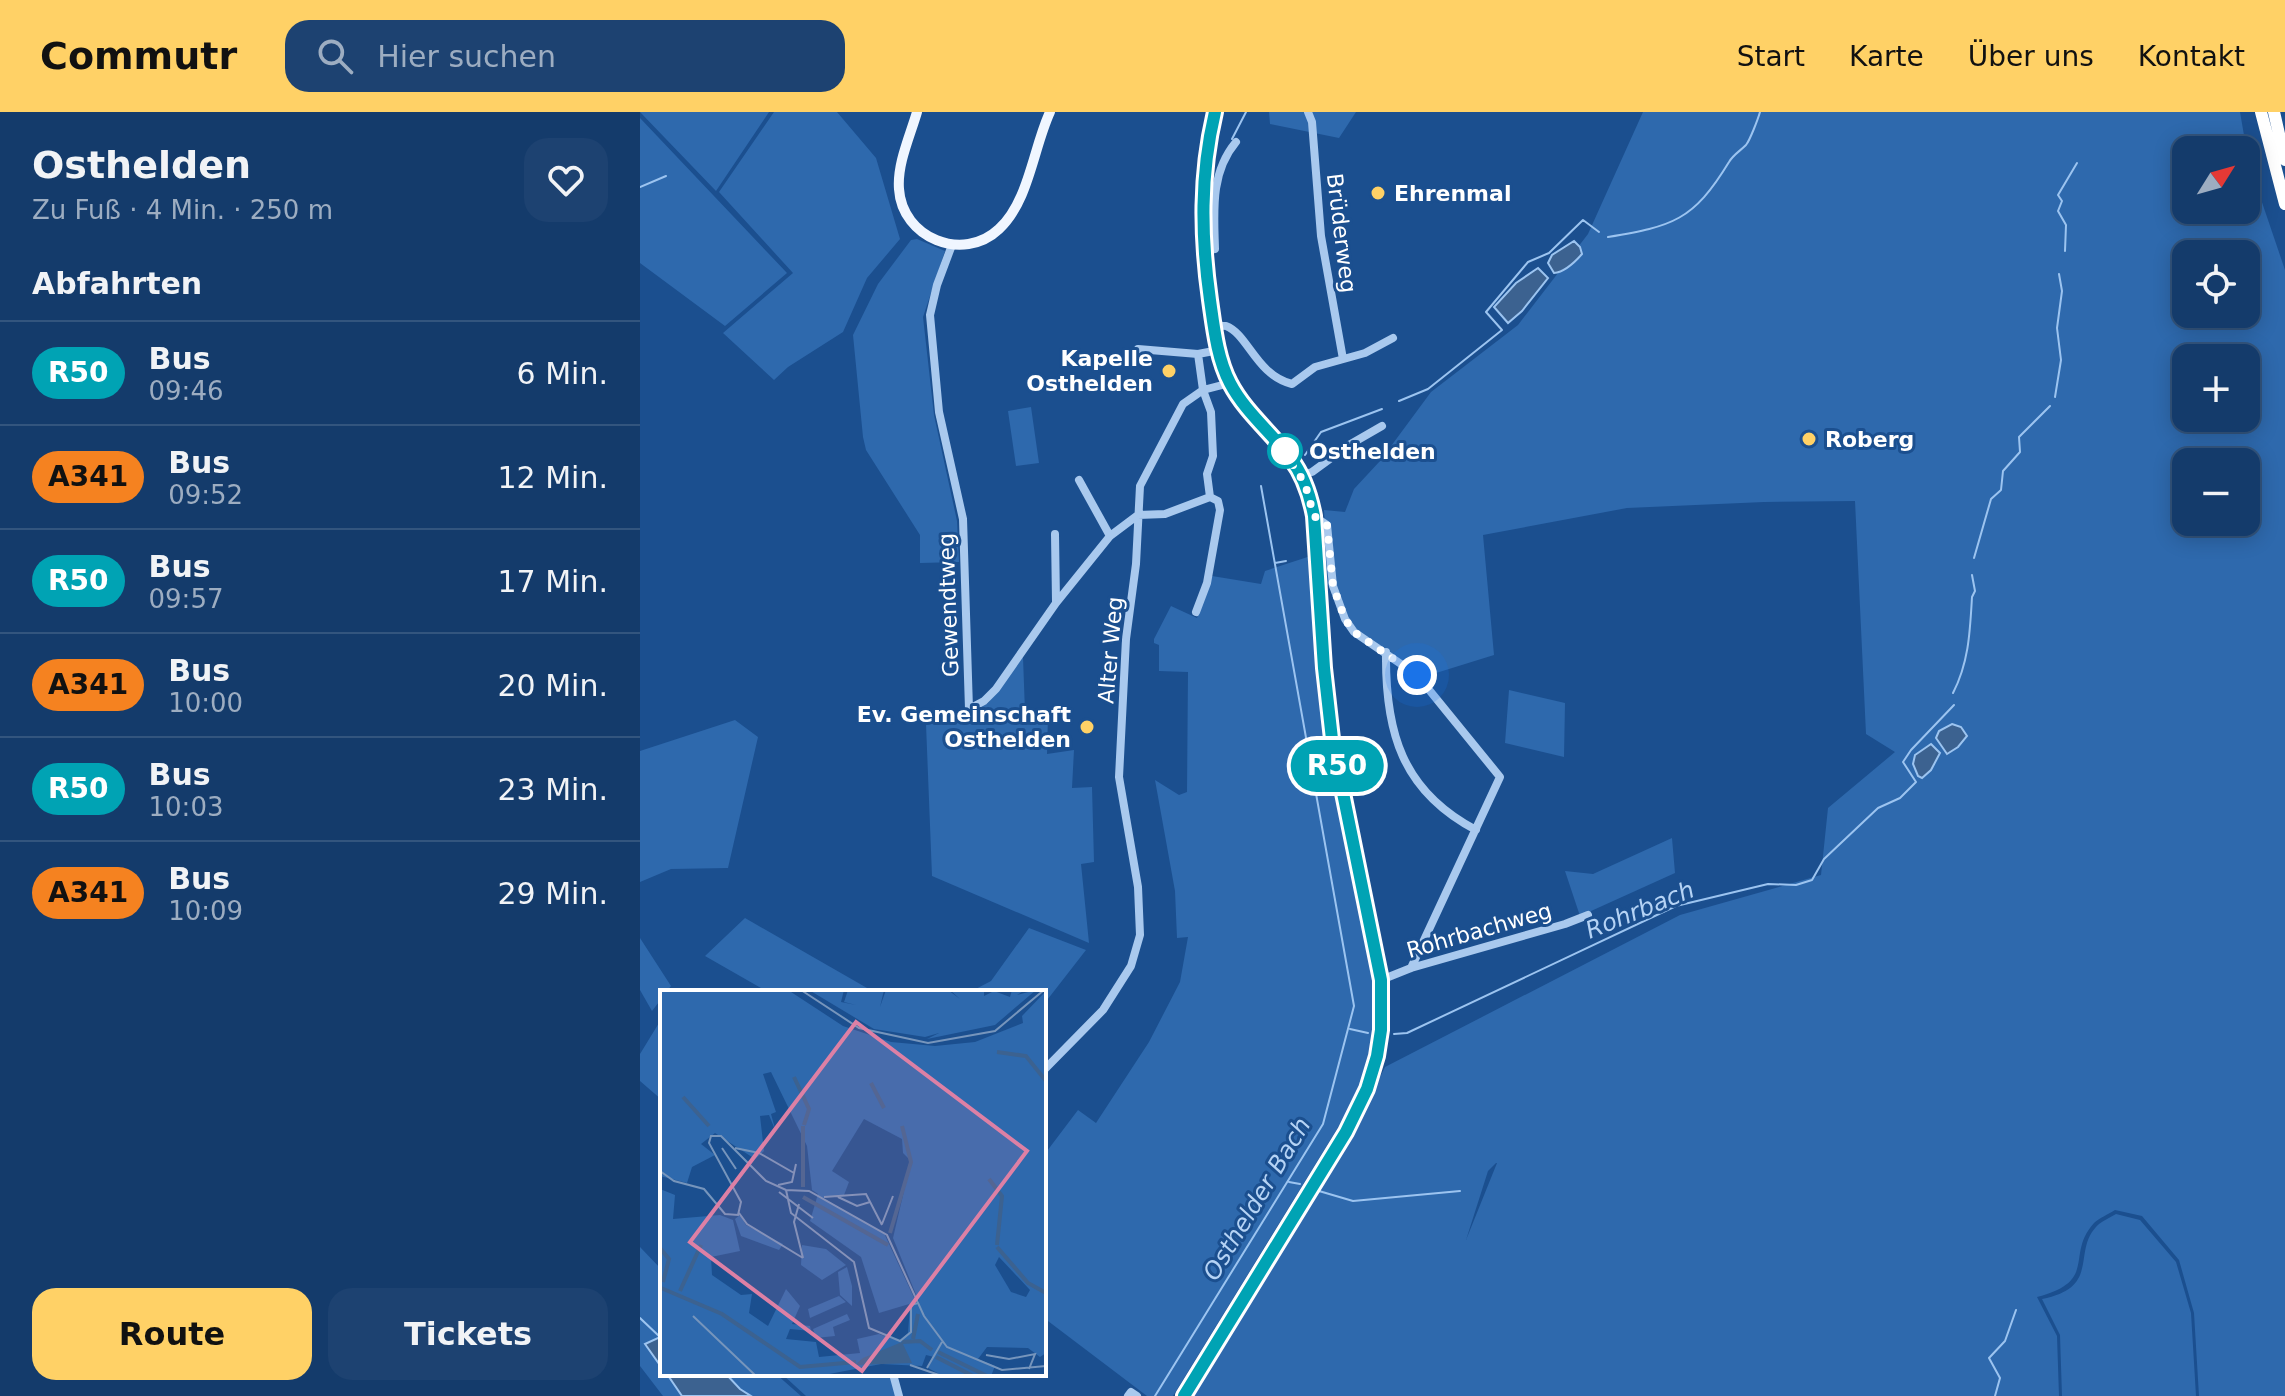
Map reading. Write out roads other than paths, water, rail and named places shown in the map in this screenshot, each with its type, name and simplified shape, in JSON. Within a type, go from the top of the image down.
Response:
[{"type":"highway","points":[[2261,112],[2285,204]]},
{"type":"highway","points":[[2274,112],[2285,160]]},
{"type":"main road","points":[[917,112],[899,181],[901,203],[911,223],[919,231],[941,243],[952,245],[965,245],[988,238],[1006,222],[1023,188],[1050,112]]},
{"type":"main road","points":[[1184,1396],[1346,1132],[1367,1089],[1381,1030],[1381,980],[1332,739],[1314,516],[1301,475],[1281,446],[1247,409],[1230,383],[1213,325],[1203,251],[1205,162],[1215,112]]},
{"type":"street","name":"Brüderweg","points":[[1308,112],[1312,122],[1321,236],[1343,359]]},
{"type":"street","points":[[1203,251],[1215,249],[1214,192],[1226,154],[1236,142]]},
{"type":"street","name":"Gewendtweg","points":[[952,245],[930,315],[939,412],[963,519],[969,709],[984,701],[996,689],[1056,603],[1110,536],[1138,515]]},
{"type":"street","points":[[1213,325],[1225,326],[1233,331],[1256,360],[1281,381],[1292,384],[1315,367],[1365,353],[1393,338]]},
{"type":"street","points":[[1138,349],[1198,354],[1219,350]]},
{"type":"street","points":[[1198,354],[1203,390],[1211,412],[1213,456],[1207,474],[1210,497]]},
{"type":"street","points":[[1203,390],[1230,383]]},
{"type":"street","name":"Alter Weg","points":[[1046,1068],[1103,1010],[1131,966],[1140,935],[1138,887],[1119,777],[1126,639],[1136,564],[1140,486],[1183,404],[1203,390]]},
{"type":"street","points":[[1301,475],[1312,472],[1382,426]]},
{"type":"street","points":[[1079,480],[1110,536]]},
{"type":"street","points":[[1138,515],[1165,514],[1210,497],[1218,501],[1220,510],[1207,583],[1196,612]]},
{"type":"street","points":[[1314,516],[1327,525],[1333,586],[1345,619],[1354,632],[1417,675],[1500,777],[1411,968]]},
{"type":"street","points":[[1055,534],[1056,603]]},
{"type":"street","points":[[1386,652],[1386,678],[1395,732],[1401,754],[1413,778],[1434,803],[1476,830]]},
{"type":"street","name":"Rohrbachweg","points":[[1381,980],[1411,968],[1588,915]]},
{"type":"street","points":[[894,1376],[899,1396]]},
{"type":"street","points":[[1128,1396],[1131,1392],[1137,1396]]},
{"type":"waterway","name":"Osthelder Bach","points":[[1232,139],[1246,112]]},
{"type":"waterway","points":[[1608,237],[1665,224],[1692,209],[1716,182],[1732,157],[1746,145],[1760,112]]},
{"type":"waterway","name":"Rohrbach","points":[[2065,251],[2066,225],[2058,211],[2062,201],[2058,195],[2077,163]]},
{"type":"waterway","points":[[640,187],[666,176]]},
{"type":"waterway","points":[[1399,401],[1428,389],[1502,330],[1486,312],[1528,262],[1549,253],[1583,220],[1599,232]]},
{"type":"waterway","name":"Rohrbach","points":[[2055,397],[2061,360],[2057,328],[2062,291],[2059,274]]},
{"type":"waterway","name":"Rohrbach","points":[[1974,558],[1991,499],[2001,490],[2003,471],[2020,452],[2019,437],[2050,406]]},
{"type":"waterway","points":[[1305,455],[1321,432],[1382,409]]},
{"type":"waterway","name":"Osthelder Bach","points":[[1155,1396],[1323,1124],[1354,1006],[1261,486]]},
{"type":"waterway","points":[[1275,563],[1286,561]]},
{"type":"waterway","name":"Rohrbach","points":[[1953,693],[1968,646],[1975,591],[1972,575]]},
{"type":"waterway","name":"Rohrbach","points":[[1394,1034],[1407,1033],[1676,906],[1768,884],[1796,885],[1812,880],[1824,859],[1878,808],[1900,798],[1916,782],[1903,762],[1954,705]]},
{"type":"waterway","name":"Rohrbach","points":[[1350,1029],[1368,1033]]},
{"type":"waterway","points":[[1289,1182],[1300,1184]]},
{"type":"waterway","points":[[1319,1191],[1353,1201],[1460,1191]]},
{"type":"waterway","points":[[1995,1396],[2000,1378],[1989,1358],[2005,1341],[2016,1310]]},
{"type":"waterway","points":[[640,1318],[660,1337]]},
{"type":"place","name":"Ehrenmal","points":[[1378,193]]},
{"type":"place","name":"Kapelle Osthelden","points":[[1169,371]]},
{"type":"place","name":"Roberg","points":[[1809,439]]},
{"type":"place","name":"Osthelden","points":[[1285,451]]},
{"type":"place","name":"Ev. Gemeinschaft Osthelden","points":[[1087,727]]}]
